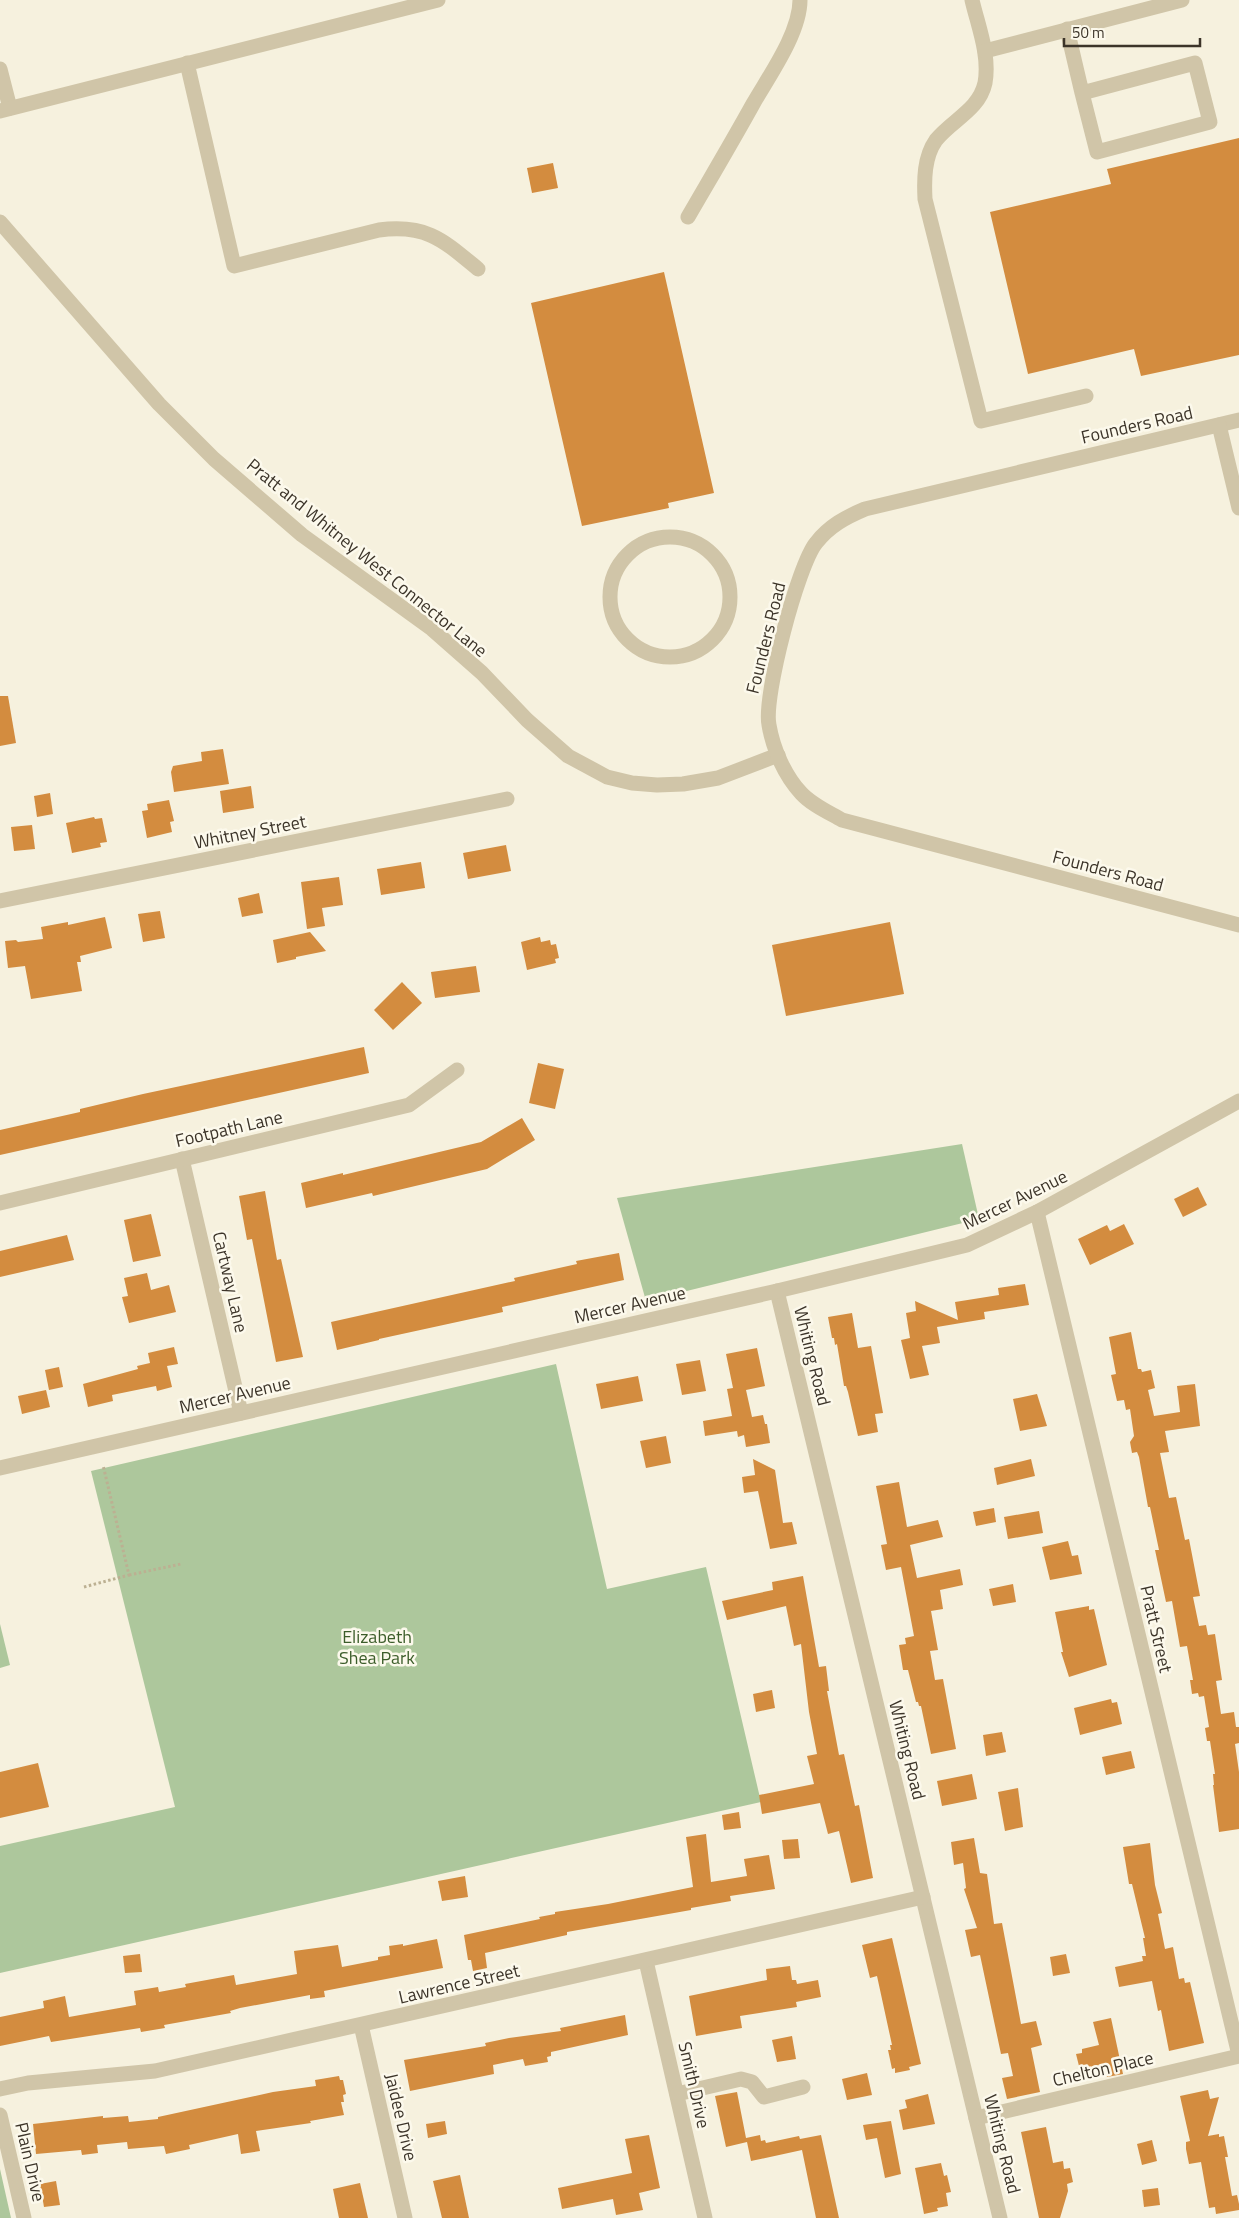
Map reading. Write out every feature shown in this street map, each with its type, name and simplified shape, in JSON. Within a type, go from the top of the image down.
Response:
[{"type":"street","points":[[0,69],[5,110],[438,0]]},
{"type":"street","points":[[688,217],[782,52],[794,28],[800,8],[800,0]]},
{"type":"street","points":[[972,0],[985,51],[984,84],[975,105],[935,142],[927,161],[924,179],[925,199],[981,422],[1086,396]]},
{"type":"street","points":[[985,51],[1182,0]]},
{"type":"street","points":[[1067,30],[1082,93],[1097,152],[1210,122],[1195,63],[1082,93]]},
{"type":"street","points":[[188,63],[234,266],[379,230],[397,228],[422,231],[442,240],[478,269]]},
{"type":"street","name":"Pratt and Whitney West Connector Lane","points":[[0,222],[159,404],[214,458],[302,535],[432,629],[482,673],[527,720],[568,756],[607,777],[657,786],[718,778],[778,755]]},
{"type":"street","name":"Founders Road","points":[[1239,420],[865,509],[844,518],[830,528],[815,544],[804,563],[772,679],[768,712],[769,725],[778,755],[788,777],[801,794],[818,807],[842,820],[1239,924]]},
{"type":"street","points":[[1219,425],[1239,508]]},
{"type":"street","points":[[667,537],[685,539],[702,546],[716,559],[725,574],[730,590],[729,608],[724,624],[713,638],[700,649],[684,656],[666,657],[649,653],[634,645],[623,635],[614,617],[610,600],[612,582],[620,565],[632,551],[648,541],[667,537]]},
{"type":"street","name":"Whitney Street","points":[[0,902],[507,800]]},
{"type":"street","name":"Footpath Lane","points":[[0,1203],[409,1106],[457,1070]]},
{"type":"street","name":"Mercer Avenue","points":[[0,1468],[777,1291],[967,1245],[1037,1212],[1239,1101]]},
{"type":"street","name":"Cartway Lane","points":[[182,1159],[241,1412]]},
{"type":"street","name":"Pratt Street","points":[[1037,1212],[1239,2056]]},
{"type":"street","name":"Whiting Road","points":[[777,1291],[1000,2218]]},
{"type":"street","name":"Lawrence Street","points":[[0,2089],[28,2083],[155,2071],[646,1961],[923,1896]]},
{"type":"street","name":"Smith Drive","points":[[646,1961],[705,2218]]},
{"type":"street","name":"Jaidee Drive","points":[[361,2025],[405,2218]]},
{"type":"street","name":"Chelton Place","points":[[976,2118],[1239,2056]]},
{"type":"street","points":[[676,2094],[741,2079],[752,2082],[764,2097],[803,2087]]},
{"type":"street","name":"Plain Drive","points":[[0,2116],[24,2218]]},
{"type":"path","points":[[103,1465],[129,1575]]},
{"type":"path","points":[[84,1587],[181,1564]]},
{"type":"green space","points":[[962,1144],[979,1219],[646,1301],[617,1198]]},
{"type":"green space","name":"Elizabeth Shea Park","points":[[556,1364],[607,1589],[706,1567],[761,1802],[0,1973],[0,1846],[175,1807],[91,1471]]},
{"type":"green space","points":[[0,1624],[10,1665],[0,1668]]},
{"type":"green space","points":[[0,2169],[11,2218],[0,2218]]},
{"type":"building","points":[[1239,138],[1239,355],[1141,376],[1134,349],[1028,374],[990,212],[1111,184],[1107,169]]},
{"type":"building","points":[[553,163],[558,188],[532,193],[527,168]]},
{"type":"building","points":[[664,272],[714,493],[668,503],[669,508],[582,526],[531,303]]},
{"type":"building","points":[[0,696],[8,696],[16,743],[0,746]]},
{"type":"building","points":[[223,749],[229,784],[174,792],[171,772],[173,766],[202,761],[201,752]]},
{"type":"building","points":[[251,786],[254,808],[223,813],[220,791]]},
{"type":"building","points":[[50,793],[53,814],[37,817],[34,796]]},
{"type":"building","points":[[169,800],[174,821],[170,822],[172,832],[147,838],[142,811],[148,810],[147,804]]},
{"type":"building","points":[[94,817],[95,819],[102,818],[107,842],[100,843],[101,847],[72,853],[66,823]]},
{"type":"building","points":[[32,825],[35,849],[14,851],[11,827]]},
{"type":"building","points":[[506,845],[511,871],[468,879],[463,853]]},
{"type":"building","points":[[421,862],[425,888],[381,895],[377,869]]},
{"type":"building","points":[[339,877],[343,905],[322,908],[325,926],[307,929],[301,882]]},
{"type":"building","points":[[259,893],[263,913],[242,917],[238,898]]},
{"type":"building","points":[[160,911],[165,938],[143,942],[138,914]]},
{"type":"building","points":[[105,917],[112,948],[80,956],[81,962],[77,962],[82,991],[31,999],[25,966],[8,968],[5,941],[16,940],[18,942],[43,939],[41,927],[68,922],[68,925]]},
{"type":"building","points":[[890,922],[904,994],[786,1016],[772,945]]},
{"type":"building","points":[[310,932],[326,951],[277,963],[273,940]]},
{"type":"building","points":[[540,937],[541,942],[550,940],[551,945],[556,944],[559,958],[555,959],[556,963],[527,970],[521,942]]},
{"type":"building","points":[[476,966],[480,992],[435,998],[431,972]]},
{"type":"building","points":[[402,982],[422,1003],[393,1030],[374,1010]]},
{"type":"building","points":[[364,1047],[369,1073],[0,1155],[0,1130],[80,1112],[80,1109],[143,1094]]},
{"type":"building","points":[[538,1063],[564,1069],[555,1109],[529,1103]]},
{"type":"building","points":[[522,1118],[535,1140],[487,1169],[373,1196],[372,1193],[306,1208],[301,1183],[343,1173],[343,1175],[481,1142]]},
{"type":"building","points":[[1198,1187],[1207,1205],[1183,1217],[1174,1199]]},
{"type":"building","points":[[265,1191],[277,1260],[281,1259],[303,1357],[276,1362],[252,1239],[247,1240],[239,1196]]},
{"type":"building","points":[[151,1214],[161,1256],[133,1262],[124,1220]]},
{"type":"building","points":[[1124,1224],[1134,1244],[1090,1265],[1078,1239],[1107,1225],[1110,1231]]},
{"type":"building","points":[[67,1235],[74,1260],[0,1277],[0,1251]]},
{"type":"building","points":[[619,1253],[624,1280],[502,1307],[503,1312],[337,1350],[331,1322],[515,1281],[514,1278],[577,1264],[576,1261]]},
{"type":"building","points":[[147,1273],[151,1290],[169,1285],[176,1312],[129,1323],[122,1297],[128,1296],[124,1278]]},
{"type":"building","points":[[1025,1284],[1029,1305],[984,1312],[985,1319],[937,1327],[940,1343],[922,1346],[929,1375],[910,1379],[901,1340],[910,1338],[906,1313],[916,1311],[915,1301],[958,1320],[955,1302],[999,1295],[998,1288]]},
{"type":"building","points":[[852,1313],[858,1348],[871,1346],[883,1413],[875,1414],[878,1432],[858,1436],[848,1392],[846,1386],[844,1386],[837,1344],[835,1345],[834,1338],[832,1338],[828,1317]]},
{"type":"building","points":[[1131,1332],[1138,1369],[1141,1369],[1142,1372],[1151,1370],[1155,1388],[1148,1390],[1154,1416],[1180,1412],[1177,1386],[1195,1384],[1200,1426],[1165,1431],[1169,1452],[1160,1453],[1169,1498],[1176,1497],[1185,1540],[1189,1539],[1200,1596],[1193,1597],[1199,1626],[1206,1625],[1208,1635],[1215,1634],[1222,1680],[1216,1681],[1221,1714],[1234,1712],[1236,1727],[1239,1727],[1239,1743],[1235,1744],[1239,1772],[1239,1829],[1219,1832],[1213,1785],[1213,1774],[1215,1774],[1210,1741],[1207,1741],[1205,1728],[1209,1727],[1204,1696],[1199,1697],[1198,1693],[1192,1694],[1190,1680],[1193,1680],[1187,1646],[1180,1647],[1172,1601],[1166,1602],[1155,1550],[1159,1550],[1150,1507],[1148,1507],[1139,1457],[1137,1452],[1132,1453],[1130,1442],[1134,1436],[1130,1409],[1126,1410],[1124,1400],[1117,1401],[1111,1375],[1116,1374],[1109,1337]]},
{"type":"building","points":[[174,1347],[178,1364],[167,1366],[172,1387],[157,1391],[156,1386],[112,1395],[113,1401],[88,1407],[83,1384],[138,1369],[137,1366],[150,1363],[148,1353]]},
{"type":"building","points":[[757,1348],[765,1386],[746,1390],[752,1417],[763,1415],[765,1424],[767,1424],[770,1443],[746,1447],[744,1435],[738,1437],[737,1431],[705,1436],[703,1421],[732,1416],[727,1389],[733,1388],[726,1354]]},
{"type":"building","points":[[700,1360],[706,1391],[682,1395],[676,1364]]},
{"type":"building","points":[[59,1367],[63,1387],[49,1390],[45,1370]]},
{"type":"building","points":[[638,1376],[643,1401],[601,1409],[596,1384]]},
{"type":"building","points":[[46,1390],[50,1407],[22,1414],[18,1396]]},
{"type":"building","points":[[1037,1394],[1047,1426],[1020,1431],[1013,1399]]},
{"type":"building","points":[[666,1436],[671,1463],[646,1468],[640,1441]]},
{"type":"building","points":[[753,1459],[775,1470],[783,1523],[792,1522],[797,1544],[770,1549],[758,1491],[744,1493],[742,1477],[755,1475]]},
{"type":"building","points":[[1031,1459],[1035,1476],[997,1485],[994,1468]]},
{"type":"building","points":[[899,1482],[907,1527],[938,1520],[943,1537],[910,1545],[917,1578],[960,1569],[963,1585],[940,1590],[943,1609],[931,1611],[938,1650],[930,1651],[935,1680],[943,1679],[956,1749],[931,1754],[921,1706],[916,1702],[908,1670],[903,1670],[899,1645],[906,1644],[905,1638],[914,1636],[901,1567],[886,1570],[881,1545],[887,1544],[876,1486]]},
{"type":"building","points":[[994,1508],[996,1522],[976,1526],[973,1512]]},
{"type":"building","points":[[1039,1511],[1043,1533],[1008,1539],[1004,1517]]},
{"type":"building","points":[[1068,1541],[1072,1556],[1078,1555],[1082,1574],[1050,1580],[1042,1547]]},
{"type":"building","points":[[803,1576],[819,1667],[826,1666],[829,1691],[827,1691],[839,1755],[844,1754],[855,1806],[859,1805],[873,1878],[851,1883],[839,1831],[828,1834],[820,1803],[762,1814],[759,1795],[814,1784],[807,1756],[817,1754],[809,1712],[801,1644],[794,1646],[786,1606],[727,1620],[722,1601],[773,1590],[772,1582]]},
{"type":"building","points":[[1013,1584],[1016,1602],[993,1606],[989,1589]]},
{"type":"building","points":[[1089,1606],[1089,1610],[1094,1609],[1107,1665],[1069,1677],[1061,1652],[1063,1652],[1055,1612]]},
{"type":"building","points":[[772,1690],[775,1708],[756,1712],[753,1694]]},
{"type":"building","points":[[1111,1699],[1112,1703],[1117,1702],[1122,1724],[1080,1735],[1074,1708]]},
{"type":"building","points":[[1002,1732],[1006,1752],[986,1756],[983,1735]]},
{"type":"building","points":[[1131,1751],[1135,1768],[1106,1775],[1102,1757]]},
{"type":"building","points":[[38,1763],[49,1807],[0,1818],[0,1772]]},
{"type":"building","points":[[972,1774],[977,1799],[942,1806],[937,1781]]},
{"type":"building","points":[[1018,1788],[1023,1827],[1005,1831],[998,1792]]},
{"type":"building","points":[[739,1812],[741,1828],[724,1830],[722,1815]]},
{"type":"building","points":[[706,1834],[711,1882],[747,1876],[744,1859],[769,1855],[775,1889],[730,1896],[731,1901],[567,1932],[567,1935],[485,1953],[487,1968],[473,1971],[471,1960],[468,1960],[464,1935],[540,1919],[539,1917],[555,1914],[555,1912],[608,1904],[693,1887],[686,1837]]},
{"type":"building","points":[[974,1838],[980,1873],[987,1874],[994,1924],[1002,1923],[1021,2024],[1036,2021],[1042,2045],[1031,2048],[1040,2092],[1007,2099],[1002,2078],[1013,2076],[1008,2053],[1001,2054],[980,1955],[971,1957],[965,1930],[977,1928],[964,1889],[966,1888],[963,1863],[954,1865],[951,1842]]},
{"type":"building","points":[[798,1839],[800,1858],[784,1859],[782,1840]]},
{"type":"building","points":[[1150,1843],[1155,1885],[1162,1913],[1158,1914],[1165,1949],[1173,1947],[1179,1979],[1184,1978],[1185,1983],[1190,1982],[1204,2043],[1169,2051],[1161,2010],[1158,2011],[1152,1981],[1119,1987],[1115,1967],[1143,1961],[1142,1956],[1146,1956],[1143,1938],[1145,1938],[1132,1884],[1129,1884],[1123,1847]]},
{"type":"building","points":[[465,1876],[468,1897],[442,1901],[438,1881]]},
{"type":"building","points":[[892,1938],[921,2064],[909,2067],[910,2070],[895,2073],[895,2068],[892,2069],[888,2050],[891,2050],[890,2045],[892,2045],[877,1976],[870,1978],[862,1945]]},
{"type":"building","points":[[437,1939],[443,1968],[324,1991],[325,1997],[310,1999],[310,1995],[240,2008],[230,2011],[231,2013],[164,2025],[165,2028],[141,2032],[140,2028],[51,2042],[49,2036],[0,2046],[0,2017],[44,2008],[43,2001],[65,1996],[69,2017],[136,2005],[134,1991],[158,1987],[159,1992],[186,1987],[185,1984],[234,1975],[236,1985],[297,1974],[294,1951],[338,1945],[342,1967],[378,1960],[378,1957],[390,1955],[389,1946],[403,1944],[403,1946]]},
{"type":"building","points":[[140,1954],[142,1972],[125,1973],[123,1956]]},
{"type":"building","points":[[1066,1954],[1070,1973],[1053,1976],[1050,1957]]},
{"type":"building","points":[[790,1966],[792,1980],[796,1980],[797,1984],[818,1980],[821,1997],[796,2002],[797,2007],[740,2016],[742,2028],[696,2036],[689,1996],[767,1980],[766,1969]]},
{"type":"building","points":[[625,2015],[628,2035],[551,2052],[551,2056],[547,2057],[548,2062],[525,2066],[523,2059],[493,2065],[494,2074],[410,2091],[404,2060],[486,2046],[485,2043],[509,2038],[561,2031],[560,2028]]},
{"type":"building","points":[[1111,2018],[1123,2074],[1107,2077],[1106,2069],[1081,2074],[1076,2054],[1082,2053],[1082,2049],[1099,2045],[1093,2022]]},
{"type":"building","points":[[792,2036],[796,2059],[777,2062],[772,2040]]},
{"type":"building","points":[[867,2073],[872,2095],[847,2100],[842,2079]]},
{"type":"building","points":[[339,2076],[340,2080],[343,2080],[346,2094],[343,2095],[344,2102],[341,2102],[344,2115],[310,2121],[311,2123],[256,2131],[260,2151],[241,2154],[238,2134],[189,2145],[190,2149],[166,2154],[164,2146],[128,2149],[127,2142],[97,2145],[98,2153],[82,2155],[81,2150],[36,2154],[33,2124],[103,2116],[103,2118],[128,2116],[129,2122],[158,2119],[158,2117],[273,2092],[316,2086],[315,2080]]},
{"type":"building","points":[[1208,2090],[1210,2099],[1219,2097],[1208,2136],[1219,2134],[1219,2137],[1224,2136],[1228,2157],[1225,2157],[1232,2196],[1237,2195],[1239,2204],[1239,2210],[1216,2214],[1215,2207],[1209,2208],[1201,2162],[1189,2164],[1186,2142],[1190,2141],[1180,2096]]},
{"type":"building","points":[[737,2092],[746,2138],[760,2135],[761,2141],[765,2140],[766,2143],[799,2136],[800,2139],[821,2135],[839,2218],[816,2218],[802,2150],[751,2161],[747,2142],[726,2147],[715,2096]]},
{"type":"building","points":[[928,2094],[935,2124],[903,2130],[899,2110],[907,2108],[905,2100]]},
{"type":"building","points":[[445,2121],[447,2134],[428,2138],[426,2124]]},
{"type":"building","points":[[891,2121],[901,2174],[885,2178],[877,2138],[866,2140],[863,2125]]},
{"type":"building","points":[[1046,2127],[1053,2163],[1063,2161],[1064,2169],[1070,2168],[1073,2182],[1067,2184],[1068,2191],[1060,2218],[1039,2218],[1021,2132]]},
{"type":"building","points":[[649,2135],[660,2188],[639,2193],[643,2210],[616,2215],[613,2199],[562,2209],[558,2188],[632,2173],[625,2139]]},
{"type":"building","points":[[1152,2140],[1157,2161],[1142,2165],[1137,2144]]},
{"type":"building","points":[[941,2163],[944,2176],[947,2175],[951,2192],[946,2193],[948,2206],[937,2208],[938,2211],[924,2214],[915,2168]]},
{"type":"building","points":[[460,2175],[469,2218],[442,2218],[433,2181]]},
{"type":"building","points":[[56,2181],[60,2205],[44,2207],[40,2184]]},
{"type":"building","points":[[360,2183],[368,2218],[339,2218],[333,2189]]},
{"type":"building","points":[[1158,2188],[1160,2205],[1144,2207],[1142,2190]]}]
